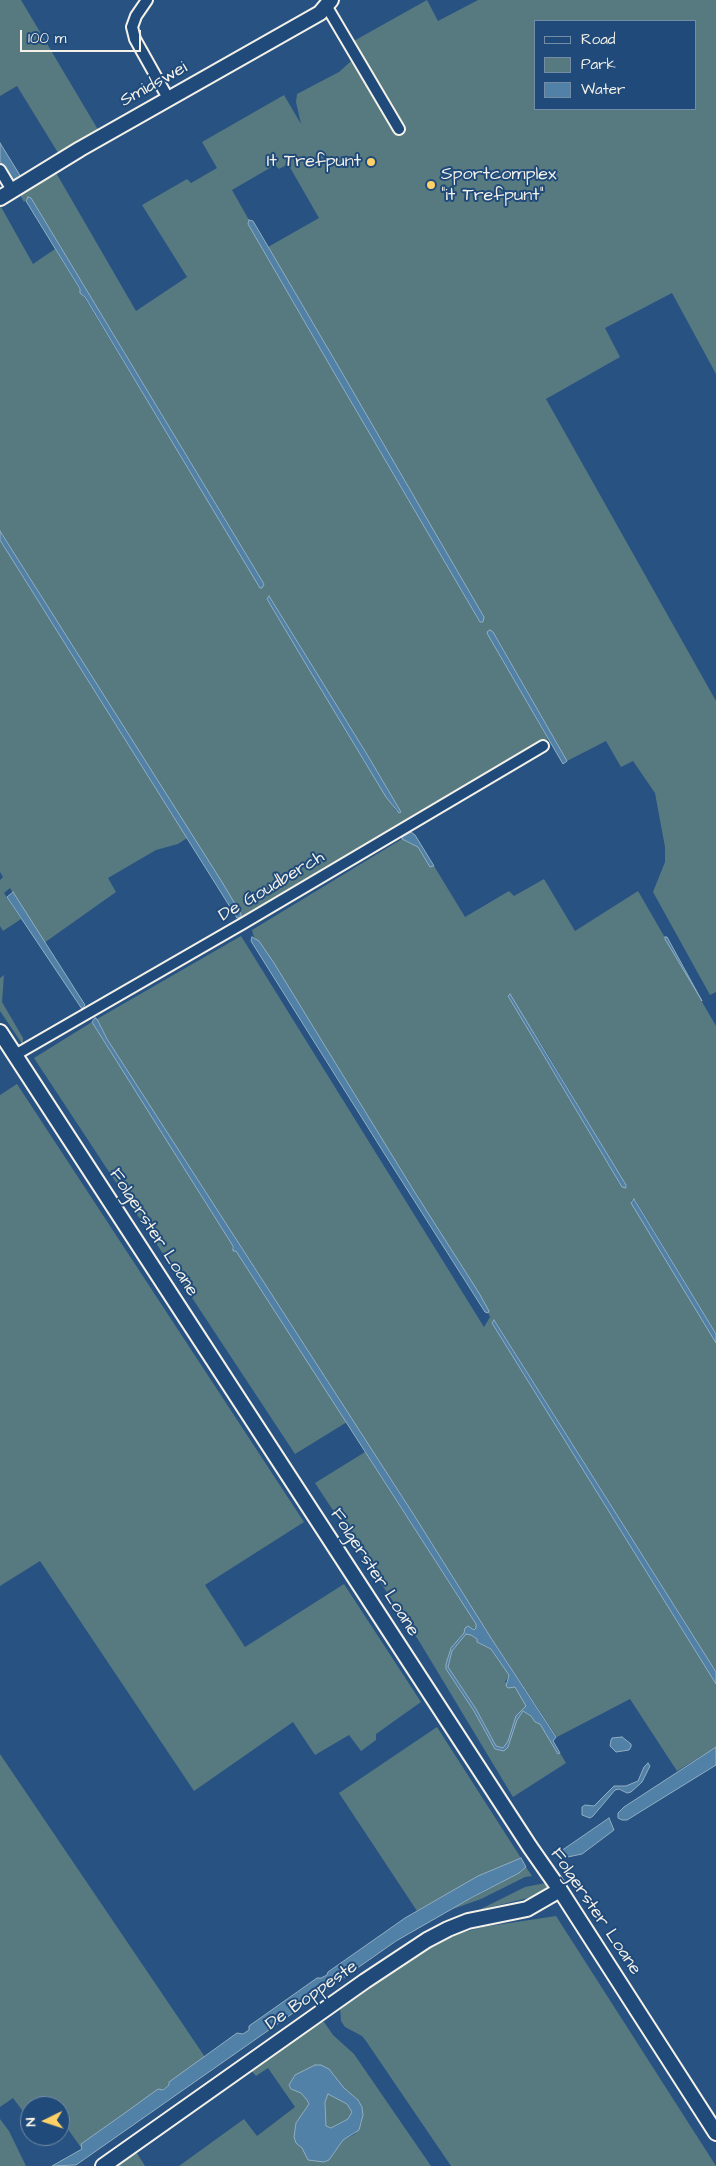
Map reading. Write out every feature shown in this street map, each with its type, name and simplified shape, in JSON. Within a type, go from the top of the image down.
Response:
[{"type":"main road","name":"Smidswei","points":[[0,198],[168,98],[303,23],[329,3]]},
{"type":"main road","name":"Folgerster Loane","points":[[0,1032],[524,1839],[560,1890],[716,2133]]},
{"type":"main road","name":"De Boppeste","points":[[103,2166],[365,1981],[427,1940],[448,1928],[468,1921],[527,1909],[560,1890]]},
{"type":"street","points":[[147,0],[136,16],[132,27],[135,39],[168,98]]},
{"type":"street","name":"Smidswei","points":[[329,3],[399,129]]},
{"type":"street","points":[[0,170],[12,190]]},
{"type":"street","name":"De Goudberch","points":[[15,1055],[242,924],[543,746]]},
{"type":"green space","points":[[0,0],[21,0],[100,133],[60,156],[17,86],[0,96]]},
{"type":"green space","points":[[427,0],[438,21],[478,0],[716,0],[716,374],[672,293],[605,328],[620,357],[546,399],[716,701],[716,992],[710,995],[653,892],[665,862],[665,847],[655,793],[633,761],[621,767],[606,741],[567,761],[493,632],[487,632],[548,739],[256,911],[241,917],[241,914],[0,531],[0,205],[33,264],[55,249],[261,588],[264,584],[31,198],[24,202],[19,193],[55,171],[136,311],[187,277],[142,205],[187,179],[191,183],[217,168],[202,142],[284,95],[301,124],[296,102],[297,94],[339,72],[355,60],[352,42]],"holes":[[[288,164],[319,218],[268,247],[337,364],[483,622],[480,622],[336,376],[248,224],[249,220],[232,190],[275,165],[279,169]],[[269,596],[368,756],[401,812],[396,811],[357,749],[267,599]]]},
{"type":"green space","points":[[0,540],[187,838],[178,844],[156,850],[108,878],[116,892],[44,943],[10,888],[4,893],[21,919],[3,931],[0,926],[0,880],[3,877],[0,872]]},
{"type":"green space","points":[[402,839],[418,847],[430,867],[434,866],[465,917],[509,891],[514,896],[544,879],[575,931],[638,891],[716,1026],[716,1334],[636,1201],[634,1199],[631,1201],[716,1343],[716,1672],[495,1321],[492,1323],[716,1684],[716,1747],[677,1771],[630,1699],[557,1737],[491,1638],[107,1039],[97,1019],[241,936],[484,1327],[490,1317],[479,1293],[274,963],[254,937],[252,930]],"holes":[[[509,994],[545,1050],[627,1187],[622,1187],[508,996]]]},
{"type":"green space","points":[[4,975],[2,1002],[23,1038],[23,1045],[0,1011],[0,978]]},
{"type":"green space","points":[[92,1022],[233,1246],[232,1248],[236,1251],[347,1422],[295,1454],[34,1058]]},
{"type":"green space","points":[[17,1084],[304,1522],[205,1585],[245,1647],[344,1584],[421,1702],[376,1734],[376,1740],[361,1751],[349,1735],[315,1755],[293,1722],[194,1791],[40,1561],[0,1586],[0,1095]]},
{"type":"green space","points":[[365,1452],[476,1624],[476,1628],[464,1633],[451,1648],[446,1669],[474,1711],[495,1749],[504,1751],[508,1747],[517,1720],[523,1711],[540,1724],[558,1754],[560,1753],[566,1763],[513,1797],[419,1641],[315,1483]]},
{"type":"green space","points":[[466,1634],[471,1635],[477,1639],[477,1642],[491,1649],[509,1675],[505,1682],[515,1687],[527,1706],[516,1716],[508,1741],[503,1748],[496,1746],[476,1709],[448,1667],[452,1651]]},
{"type":"green space","points":[[437,1727],[521,1858],[478,1876],[417,1911],[339,1793]]},
{"type":"green space","points":[[0,1754],[205,2057],[169,2082],[169,2085],[162,2090],[158,2090],[81,2144],[82,2149],[70,2132],[70,2096],[20,2096],[20,2107],[13,2098],[0,2107]]},
{"type":"green space","points":[[526,1867],[532,1876],[525,1877],[481,1899],[450,1910],[519,1873]]},
{"type":"green space","points":[[546,1883],[547,1888],[544,1894],[479,1910],[525,1887]]},
{"type":"green space","points":[[556,1916],[716,2166],[451,2166],[366,2041],[362,2036],[345,2027],[341,2021],[340,2006],[414,1955],[435,1943],[483,1927]]},
{"type":"green space","points":[[318,2021],[324,2022],[333,2035],[354,2054],[431,2166],[179,2166],[244,2119],[257,2136],[295,2107],[268,2068],[256,2076],[250,2069]],"holes":[[[329,2069],[344,2088],[358,2100],[362,2107],[361,2124],[355,2134],[343,2140],[329,2160],[324,2162],[296,2143],[294,2138],[296,2123],[309,2104],[301,2092],[289,2085],[295,2075]]]},
{"type":"green space","points":[[328,2094],[347,2104],[352,2112],[348,2119],[331,2128],[326,2126],[325,2102]]},
{"type":"green space","points":[[0,2119],[9,2131],[26,2166],[0,2166]]},
{"type":"green space","points":[[135,2150],[145,2166],[112,2166]]},
{"type":"water","points":[[0,143],[21,177],[12,181],[0,161]]},
{"type":"water","points":[[28,197],[31,198],[264,584],[262,588],[260,588],[85,297],[80,293],[80,289],[26,201]]},
{"type":"water","points":[[249,220],[253,221],[337,364],[484,617],[483,622],[480,622],[336,376],[248,224]]},
{"type":"water","points":[[0,531],[222,882],[241,917],[237,918],[0,540]]},
{"type":"water","points":[[269,596],[401,812],[399,813],[386,797],[267,599]]},
{"type":"water","points":[[490,630],[493,632],[567,761],[563,764],[488,635],[487,632]]},
{"type":"water","points":[[411,832],[415,835],[434,866],[430,867],[418,847],[402,839],[402,837]]},
{"type":"water","points":[[13,892],[85,1005],[82,1009],[7,897]]},
{"type":"water","points":[[252,937],[259,941],[274,963],[479,1293],[489,1311],[488,1313],[485,1312],[384,1153],[251,941]]},
{"type":"water","points":[[667,937],[702,1001],[665,939]]},
{"type":"water","points":[[510,994],[626,1185],[626,1188],[622,1187],[508,996]]},
{"type":"water","points":[[95,1018],[97,1019],[107,1039],[556,1737],[553,1741],[560,1753],[558,1754],[540,1724],[523,1711],[517,1720],[508,1747],[504,1751],[495,1749],[474,1711],[446,1669],[451,1648],[464,1633],[465,1628],[468,1626],[474,1630],[476,1624],[236,1251],[233,1251],[233,1246],[92,1022]],"holes":[[[466,1634],[477,1639],[477,1642],[491,1649],[509,1675],[506,1686],[508,1688],[515,1687],[526,1706],[516,1716],[508,1741],[503,1748],[496,1746],[476,1709],[448,1667],[452,1651]]]},
{"type":"water","points":[[634,1199],[716,1334],[716,1343],[631,1203]]},
{"type":"water","points":[[494,1320],[716,1672],[716,1684],[492,1323]]},
{"type":"water","points":[[622,1737],[631,1744],[631,1747],[629,1750],[616,1752],[610,1746],[611,1740],[612,1738]]},
{"type":"water","points":[[716,1747],[716,1765],[627,1820],[618,1818],[618,1813],[624,1807]]},
{"type":"water","points":[[648,1763],[650,1766],[642,1782],[631,1792],[615,1790],[593,1816],[590,1818],[582,1815],[582,1807],[585,1805],[594,1806],[614,1786],[626,1786],[638,1781],[644,1767]]},
{"type":"water","points":[[609,1818],[614,1830],[582,1854],[563,1858],[561,1851]]},
{"type":"water","points":[[521,1858],[526,1867],[519,1873],[396,1941],[76,2165],[52,2166],[82,2149],[81,2144],[158,2089],[163,2090],[169,2085],[169,2082],[237,2033],[243,2034],[249,2030],[249,2026],[317,1978],[327,1975],[328,1972],[405,1918],[478,1876]]},
{"type":"water","points":[[315,2065],[321,2065],[329,2069],[344,2088],[358,2100],[362,2107],[363,2115],[359,2130],[343,2140],[329,2160],[324,2162],[308,2160],[294,2137],[296,2123],[309,2104],[301,2093],[291,2089],[289,2085],[295,2075]],"holes":[[[328,2094],[347,2104],[352,2112],[348,2119],[331,2128],[326,2126],[325,2102]]]},
{"type":"place","name":"It Trefpunt","points":[[371,162]]},
{"type":"place","name":"Sportcomplex “it Trefpunt”","points":[[431,185]]}]
